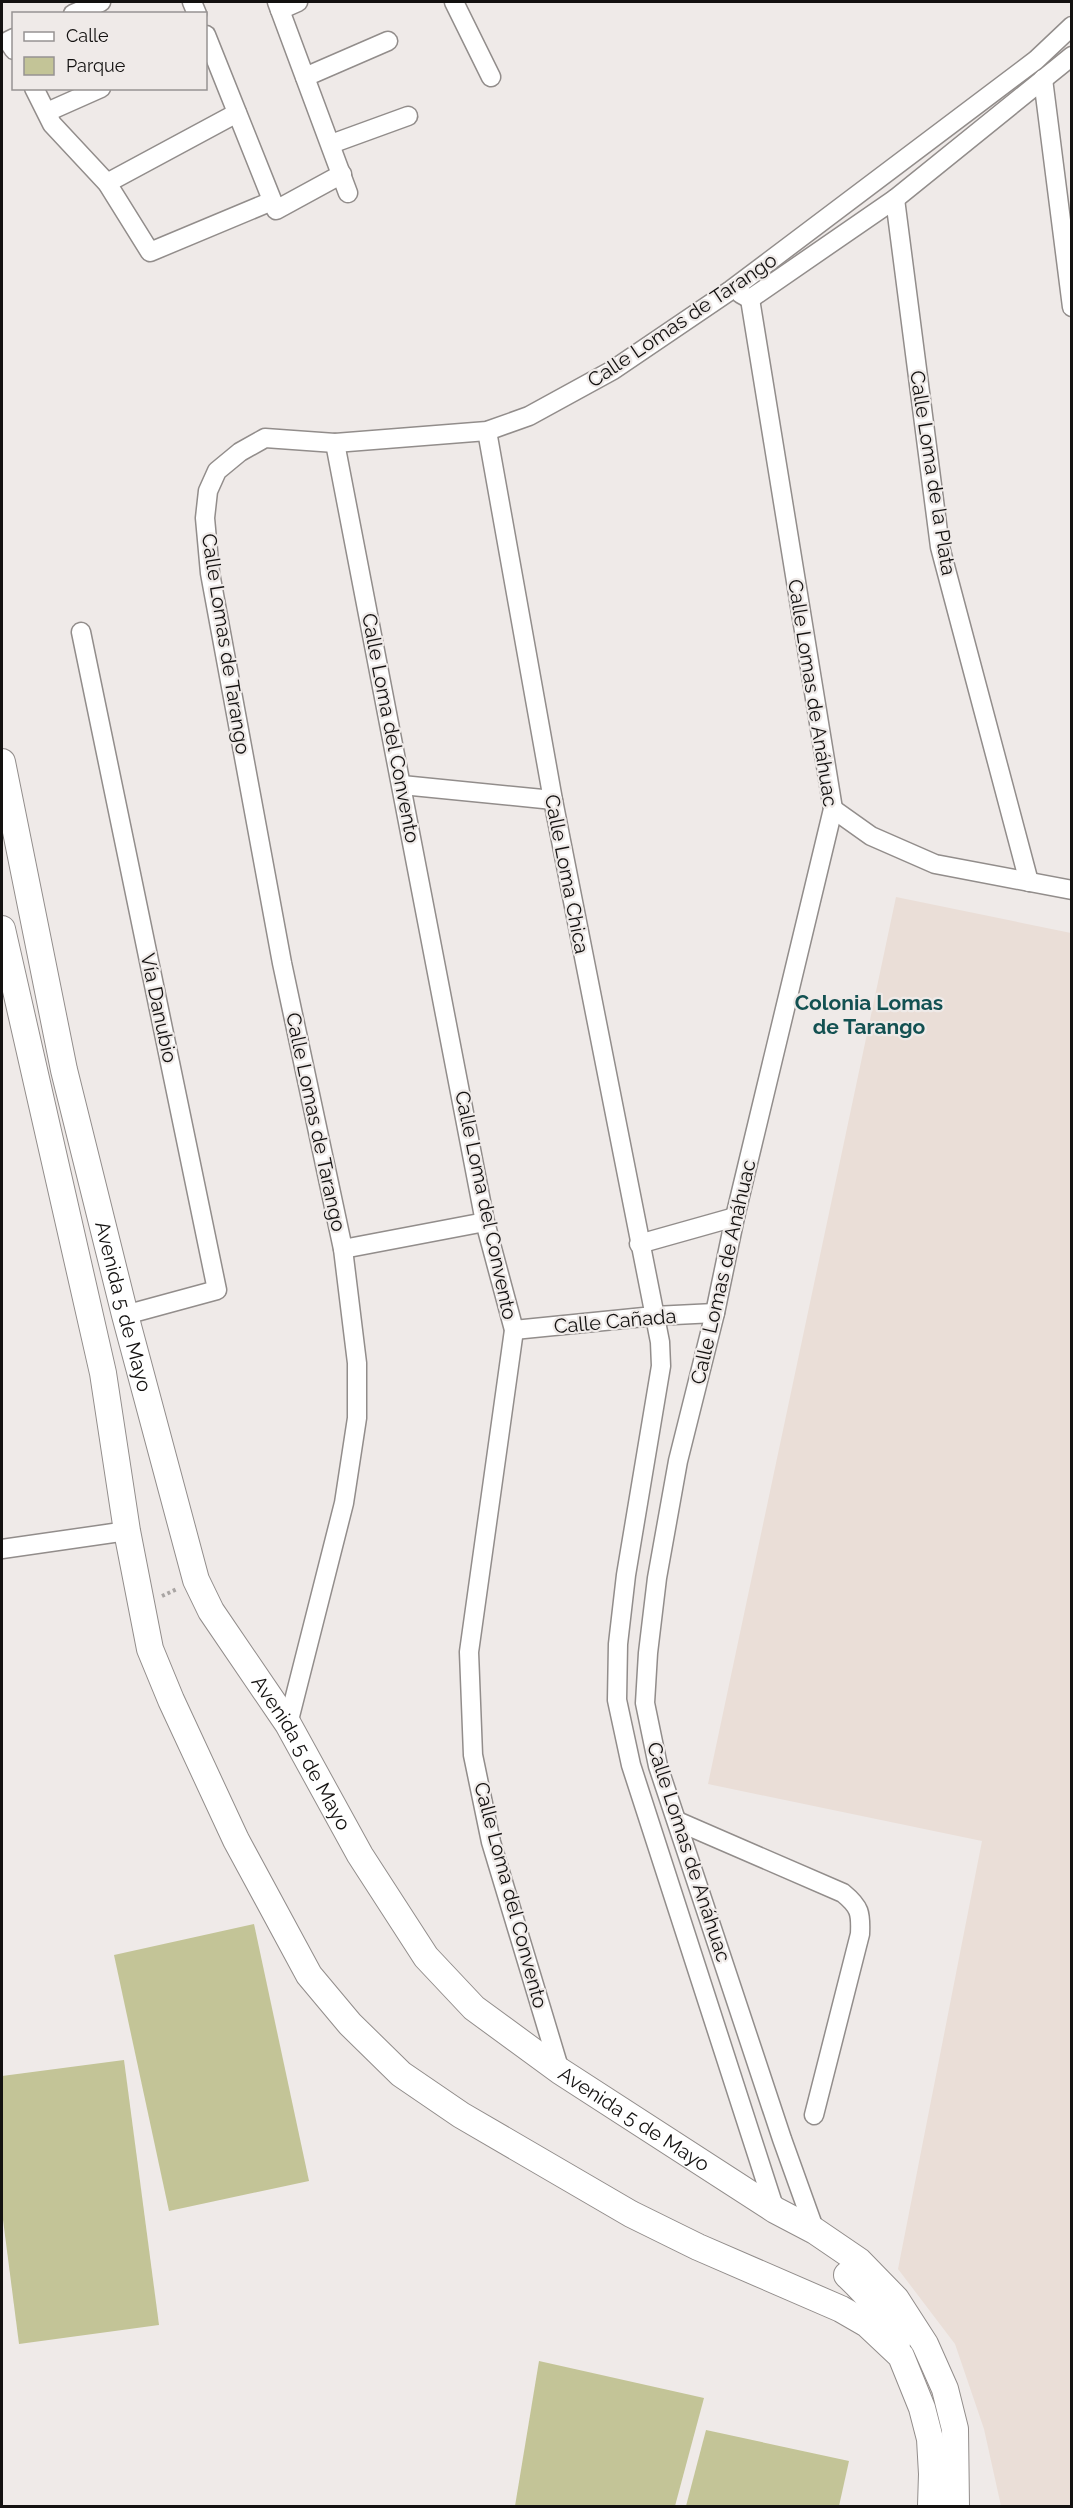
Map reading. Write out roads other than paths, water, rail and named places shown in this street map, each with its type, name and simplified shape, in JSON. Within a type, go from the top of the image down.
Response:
[{"type":"main road","name":"Avenida 5 de Mayo","points":[[2,762],[64,1070],[125,1315],[196,1580],[211,1611],[228,1640],[288,1724],[360,1855],[426,1957],[474,2008],[560,2071],[775,2210],[815,2231],[859,2262],[896,2299],[925,2344],[945,2388],[955,2429],[956,2506]]},
{"type":"main road","name":"Avenida 5 de Mayo","points":[[2,929],[103,1373],[127,1531],[150,1649],[236,1840],[309,1975],[350,2024],[402,2074],[461,2115],[631,2214],[698,2247],[841,2309],[867,2324],[901,2356],[922,2408],[930,2439],[931,2506]]},
{"type":"main road","points":[[775,2210],[866,2293],[885,2318],[897,2341],[901,2356]]},
{"type":"street","points":[[78,12],[101,2]]},
{"type":"street","points":[[298,2],[278,6],[348,194]]},
{"type":"street","points":[[454,2],[491,77]]},
{"type":"street","name":"Calle Lomas de Tarango","points":[[288,1724],[344,1503],[357,1418],[357,1363],[343,1249],[282,963],[210,573],[205,518],[208,491],[217,471],[240,452],[265,438],[335,443],[486,431],[529,416],[613,370],[731,290],[1036,60],[1071,26]]},
{"type":"street","points":[[207,41],[274,206]]},
{"type":"street","points":[[305,77],[388,41]]},
{"type":"street","points":[[731,290],[750,298],[895,199],[1071,56]]},
{"type":"street","points":[[1043,79],[1071,307]]},
{"type":"street","points":[[35,90],[52,124],[107,183],[150,252],[274,206],[342,174]]},
{"type":"street","points":[[47,112],[96,90]]},
{"type":"street","points":[[107,183],[237,113]]},
{"type":"street","points":[[331,144],[408,116]]},
{"type":"street","name":"Calle Loma de la Plata","points":[[895,199],[940,547],[1029,882]]},
{"type":"street","name":"Calle Lomas de Anáhuac","points":[[750,298],[833,809],[678,1461],[657,1578],[645,1703],[658,1766],[782,2139],[815,2231]]},
{"type":"street","name":"Calle Loma Chica","points":[[486,431],[553,801],[654,1316]]},
{"type":"street","name":"Calle Loma del Convento","points":[[335,443],[485,1222],[514,1330],[470,1652],[473,1755],[491,1842],[560,2071]]},
{"type":"street","name":"Vía Danubio","points":[[81,632],[218,1290],[125,1315]]},
{"type":"street","points":[[402,785],[553,801]]},
{"type":"street","points":[[833,809],[871,836],[935,864],[1071,890]]},
{"type":"street","points":[[639,1244],[735,1217]]},
{"type":"street","points":[[343,1249],[485,1222]]},
{"type":"street","name":"Calle Cañada","points":[[514,1330],[654,1316],[715,1313]]},
{"type":"street","name":"Calle Lomas de Anáhuac","points":[[654,1316],[660,1342],[661,1366],[626,1575],[618,1644],[617,1700],[632,1765],[775,2210]]},
{"type":"street","points":[[2,1549],[127,1531]]},
{"type":"street","points":[[677,1821],[843,1893],[856,1904],[861,1917],[860,1935],[814,2115]]},
{"type":"district","name":"Colonia Lomas de Tarango","points":[[869,1015]]}]
